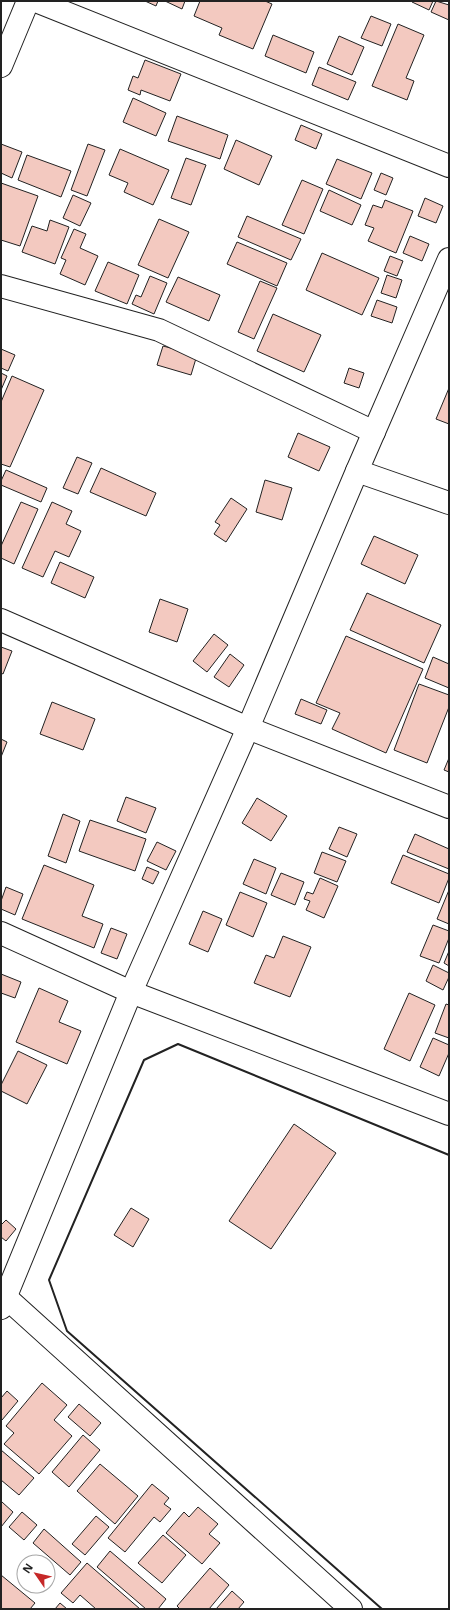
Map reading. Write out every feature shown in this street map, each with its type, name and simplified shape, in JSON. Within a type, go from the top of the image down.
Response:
[{"type":"street","points":[[1,66],[28,1]]},
{"type":"street","points":[[36,1],[449,166]]},
{"type":"street","points":[[351,1609],[2,1299],[131,992],[248,728],[449,259]]},
{"type":"street","points":[[1,286],[159,330],[374,432]]},
{"type":"street","points":[[357,471],[449,503]]},
{"type":"street","points":[[1,620],[248,728],[449,807]]},
{"type":"street","points":[[1,933],[131,992],[449,1114]]},
{"type":"building","points":[[145,1],[158,1],[156,6]]},
{"type":"building","points":[[165,1],[185,1],[182,9]]},
{"type":"building","points":[[200,1],[265,1],[272,4],[253,49],[219,35],[222,28],[194,16]]},
{"type":"building","points":[[433,1],[429,10],[412,2]]},
{"type":"building","points":[[436,1],[449,5],[449,20],[431,12]]},
{"type":"building","points":[[371,16],[391,24],[382,46],[361,38]]},
{"type":"building","points":[[398,24],[424,35],[406,78],[414,81],[407,100],[372,86]]},
{"type":"building","points":[[273,35],[314,52],[306,73],[265,56]]},
{"type":"building","points":[[339,36],[364,47],[352,75],[327,64]]},
{"type":"building","points":[[145,60],[181,74],[170,101],[141,90],[140,95],[128,90],[133,76],[138,78]]},
{"type":"building","points":[[319,67],[356,82],[348,100],[312,85]]},
{"type":"building","points":[[133,98],[166,113],[156,136],[123,122]]},
{"type":"building","points":[[177,116],[228,135],[220,159],[168,141]]},
{"type":"building","points":[[301,125],[322,134],[316,149],[295,140]]},
{"type":"building","points":[[236,140],[272,156],[259,185],[224,169]]},
{"type":"building","points":[[1,144],[22,152],[12,178],[1,173]]},
{"type":"building","points":[[88,144],[105,150],[87,196],[71,190]]},
{"type":"building","points":[[120,149],[169,170],[153,205],[124,192],[128,183],[109,175]]},
{"type":"building","points":[[27,155],[71,171],[61,197],[18,180]]},
{"type":"building","points":[[186,158],[206,165],[191,205],[171,198]]},
{"type":"building","points":[[337,159],[372,173],[361,199],[326,184]]},
{"type":"building","points":[[381,173],[393,178],[386,195],[374,190]]},
{"type":"building","points":[[302,180],[323,189],[304,234],[282,225]]},
{"type":"building","points":[[1,183],[38,196],[20,246],[1,240]]},
{"type":"building","points":[[329,190],[361,205],[352,225],[320,211]]},
{"type":"building","points":[[73,195],[91,203],[80,226],[63,218]]},
{"type":"building","points":[[425,198],[443,206],[436,223],[418,216]]},
{"type":"building","points":[[385,200],[413,211],[396,253],[368,241],[374,228],[365,225],[373,205],[382,208]]},
{"type":"building","points":[[247,216],[301,239],[291,260],[238,237]]},
{"type":"building","points":[[159,219],[189,232],[168,278],[138,265]]},
{"type":"building","points":[[50,220],[69,227],[55,264],[22,252],[32,226],[47,231]]},
{"type":"building","points":[[74,229],[86,234],[80,248],[98,256],[85,285],[60,274],[66,260],[61,258]]},
{"type":"building","points":[[410,236],[429,244],[422,261],[403,253]]},
{"type":"building","points":[[237,242],[287,263],[277,286],[227,264]]},
{"type":"building","points":[[322,253],[379,278],[362,315],[306,290]]},
{"type":"building","points":[[390,256],[403,261],[397,276],[384,271]]},
{"type":"building","points":[[108,262],[139,275],[127,304],[95,291]]},
{"type":"building","points":[[387,275],[402,280],[396,298],[381,293]]},
{"type":"building","points":[[150,276],[167,283],[154,314],[132,304],[136,295],[141,297]]},
{"type":"building","points":[[178,277],[220,295],[209,321],[166,302]]},
{"type":"building","points":[[260,281],[277,288],[254,339],[238,332]]},
{"type":"building","points":[[377,300],[397,307],[392,323],[371,316]]},
{"type":"building","points":[[273,314],[321,335],[304,372],[257,351]]},
{"type":"building","points":[[163,346],[197,355],[191,375],[157,365]]},
{"type":"building","points":[[1,349],[15,355],[8,371],[1,368]]},
{"type":"building","points":[[349,368],[364,373],[359,388],[344,383]]},
{"type":"building","points":[[1,373],[7,376],[1,390]]},
{"type":"building","points":[[12,376],[44,390],[10,467],[1,464],[1,402]]},
{"type":"building","points":[[449,388],[449,424],[436,419]]},
{"type":"building","points":[[298,433],[330,447],[319,471],[288,457]]},
{"type":"building","points":[[77,457],[92,463],[78,494],[63,488]]},
{"type":"building","points":[[101,468],[156,493],[146,516],[90,492]]},
{"type":"building","points":[[6,470],[47,488],[41,502],[1,485],[1,481]]},
{"type":"building","points":[[265,480],[292,488],[282,520],[256,512]]},
{"type":"building","points":[[231,498],[247,509],[226,542],[214,534],[220,525],[215,522]]},
{"type":"building","points":[[21,502],[38,509],[14,564],[1,558],[1,546]]},
{"type":"building","points":[[52,502],[72,511],[66,524],[81,531],[69,557],[55,551],[43,577],[22,568]]},
{"type":"building","points":[[374,536],[418,555],[405,584],[361,564]]},
{"type":"building","points":[[60,562],[94,577],[85,598],[51,583]]},
{"type":"building","points":[[367,593],[441,625],[424,663],[350,630]]},
{"type":"building","points":[[160,599],[188,609],[177,642],[149,632]]},
{"type":"building","points":[[214,634],[228,645],[207,672],[193,661]]},
{"type":"building","points":[[346,636],[423,669],[386,753],[332,729],[340,713],[316,703]]},
{"type":"building","points":[[1,647],[12,651],[3,674],[1,673]]},
{"type":"building","points":[[230,654],[244,665],[229,687],[214,677]]},
{"type":"building","points":[[433,657],[449,664],[449,688],[425,678]]},
{"type":"building","points":[[419,684],[449,695],[449,707],[427,763],[394,750]]},
{"type":"building","points":[[301,699],[327,710],[321,724],[295,714]]},
{"type":"building","points":[[52,702],[95,719],[83,750],[40,734]]},
{"type":"building","points":[[1,739],[7,742],[1,757]]},
{"type":"building","points":[[449,758],[449,772],[444,770]]},
{"type":"building","points":[[126,797],[156,808],[146,833],[117,821]]},
{"type":"building","points":[[257,798],[287,816],[271,841],[242,823]]},
{"type":"building","points":[[63,814],[80,821],[66,863],[48,856]]},
{"type":"building","points":[[90,820],[146,839],[135,871],[79,851]]},
{"type":"building","points":[[339,827],[357,834],[347,857],[329,849]]},
{"type":"building","points":[[415,834],[449,849],[449,869],[407,852]]},
{"type":"building","points":[[157,842],[176,851],[166,870],[147,861]]},
{"type":"building","points":[[322,852],[346,861],[337,882],[314,873]]},
{"type":"building","points":[[403,855],[449,874],[449,878],[439,903],[391,883]]},
{"type":"building","points":[[254,859],[276,868],[266,894],[243,884]]},
{"type":"building","points":[[44,865],[94,885],[82,916],[103,924],[94,948],[22,919]]},
{"type":"building","points":[[147,867],[159,872],[153,884],[142,879]]},
{"type":"building","points":[[281,873],[304,882],[295,905],[271,895]]},
{"type":"building","points":[[320,878],[338,886],[324,918],[306,910],[310,901],[304,899],[307,892],[313,894]]},
{"type":"building","points":[[6,887],[23,894],[15,915],[1,909],[1,901]]},
{"type":"building","points":[[449,890],[449,924],[437,919]]},
{"type":"building","points":[[240,892],[267,903],[253,937],[226,925]]},
{"type":"building","points":[[203,911],[222,919],[208,952],[189,944]]},
{"type":"building","points":[[433,925],[449,931],[449,938],[439,963],[420,956]]},
{"type":"building","points":[[111,928],[127,934],[117,959],[101,953]]},
{"type":"building","points":[[283,936],[311,947],[290,997],[254,983],[266,955],[274,958]]},
{"type":"building","points":[[449,951],[449,966],[444,963]]},
{"type":"building","points":[[433,965],[449,973],[449,977],[443,990],[426,981]]},
{"type":"building","points":[[1,974],[21,982],[15,998],[1,993]]},
{"type":"building","points":[[39,988],[68,1001],[59,1022],[81,1031],[67,1064],[16,1042]]},
{"type":"building","points":[[409,993],[435,1005],[410,1061],[384,1049]]},
{"type":"building","points":[[446,1004],[449,1005],[449,1038],[435,1033]]},
{"type":"building","points":[[433,1038],[449,1045],[449,1053],[439,1076],[420,1067]]},
{"type":"building","points":[[18,1051],[47,1065],[27,1104],[1,1091],[1,1085]]},
{"type":"building","points":[[294,1124],[336,1153],[271,1249],[229,1221]]},
{"type":"building","points":[[131,1208],[149,1219],[133,1247],[114,1235]]},
{"type":"building","points":[[6,1220],[16,1229],[6,1241],[1,1237],[1,1225]]},
{"type":"building","points":[[42,1383],[67,1405],[54,1420],[72,1436],[39,1474],[4,1444],[14,1433],[6,1426]]},
{"type":"building","points":[[7,1391],[18,1401],[2,1420],[1,1398]]},
{"type":"building","points":[[79,1404],[101,1423],[90,1436],[68,1417]]},
{"type":"building","points":[[83,1435],[100,1450],[69,1487],[52,1472]]},
{"type":"building","points":[[1,1450],[34,1478],[19,1495],[1,1480]]},
{"type":"building","points":[[100,1464],[138,1496],[115,1524],[77,1491]]},
{"type":"building","points":[[152,1484],[169,1498],[164,1504],[171,1509],[160,1522],[154,1517],[125,1552],[108,1538]]},
{"type":"building","points":[[2,1502],[13,1512],[1,1527],[1,1504]]},
{"type":"building","points":[[198,1507],[218,1524],[209,1534],[220,1543],[202,1564],[166,1533],[184,1512],[189,1517]]},
{"type":"building","points":[[22,1512],[37,1525],[24,1540],[9,1527]]},
{"type":"building","points":[[96,1516],[109,1527],[85,1555],[72,1544]]},
{"type":"building","points":[[44,1529],[81,1562],[70,1575],[56,1563],[56,1554],[46,1554],[33,1543]]},
{"type":"building","points":[[163,1535],[186,1555],[162,1583],[138,1563]]},
{"type":"building","points":[[110,1551],[166,1599],[158,1609],[146,1609],[97,1567]]},
{"type":"building","points":[[87,1563],[140,1609],[96,1609],[80,1595],[73,1603],[61,1593]]},
{"type":"building","points":[[210,1568],[229,1585],[209,1609],[180,1609],[177,1606]]},
{"type":"building","points":[[1,1575],[16,1587],[16,1594],[24,1594],[35,1603],[30,1609],[1,1609]]},
{"type":"building","points":[[232,1591],[244,1602],[238,1609],[216,1609]]},
{"type":"building","points":[[60,1603],[67,1609],[55,1609]]},
{"type":"wall","points":[[382,1609],[67,1331],[49,1280],[144,1060],[178,1044],[449,1155]]}]
